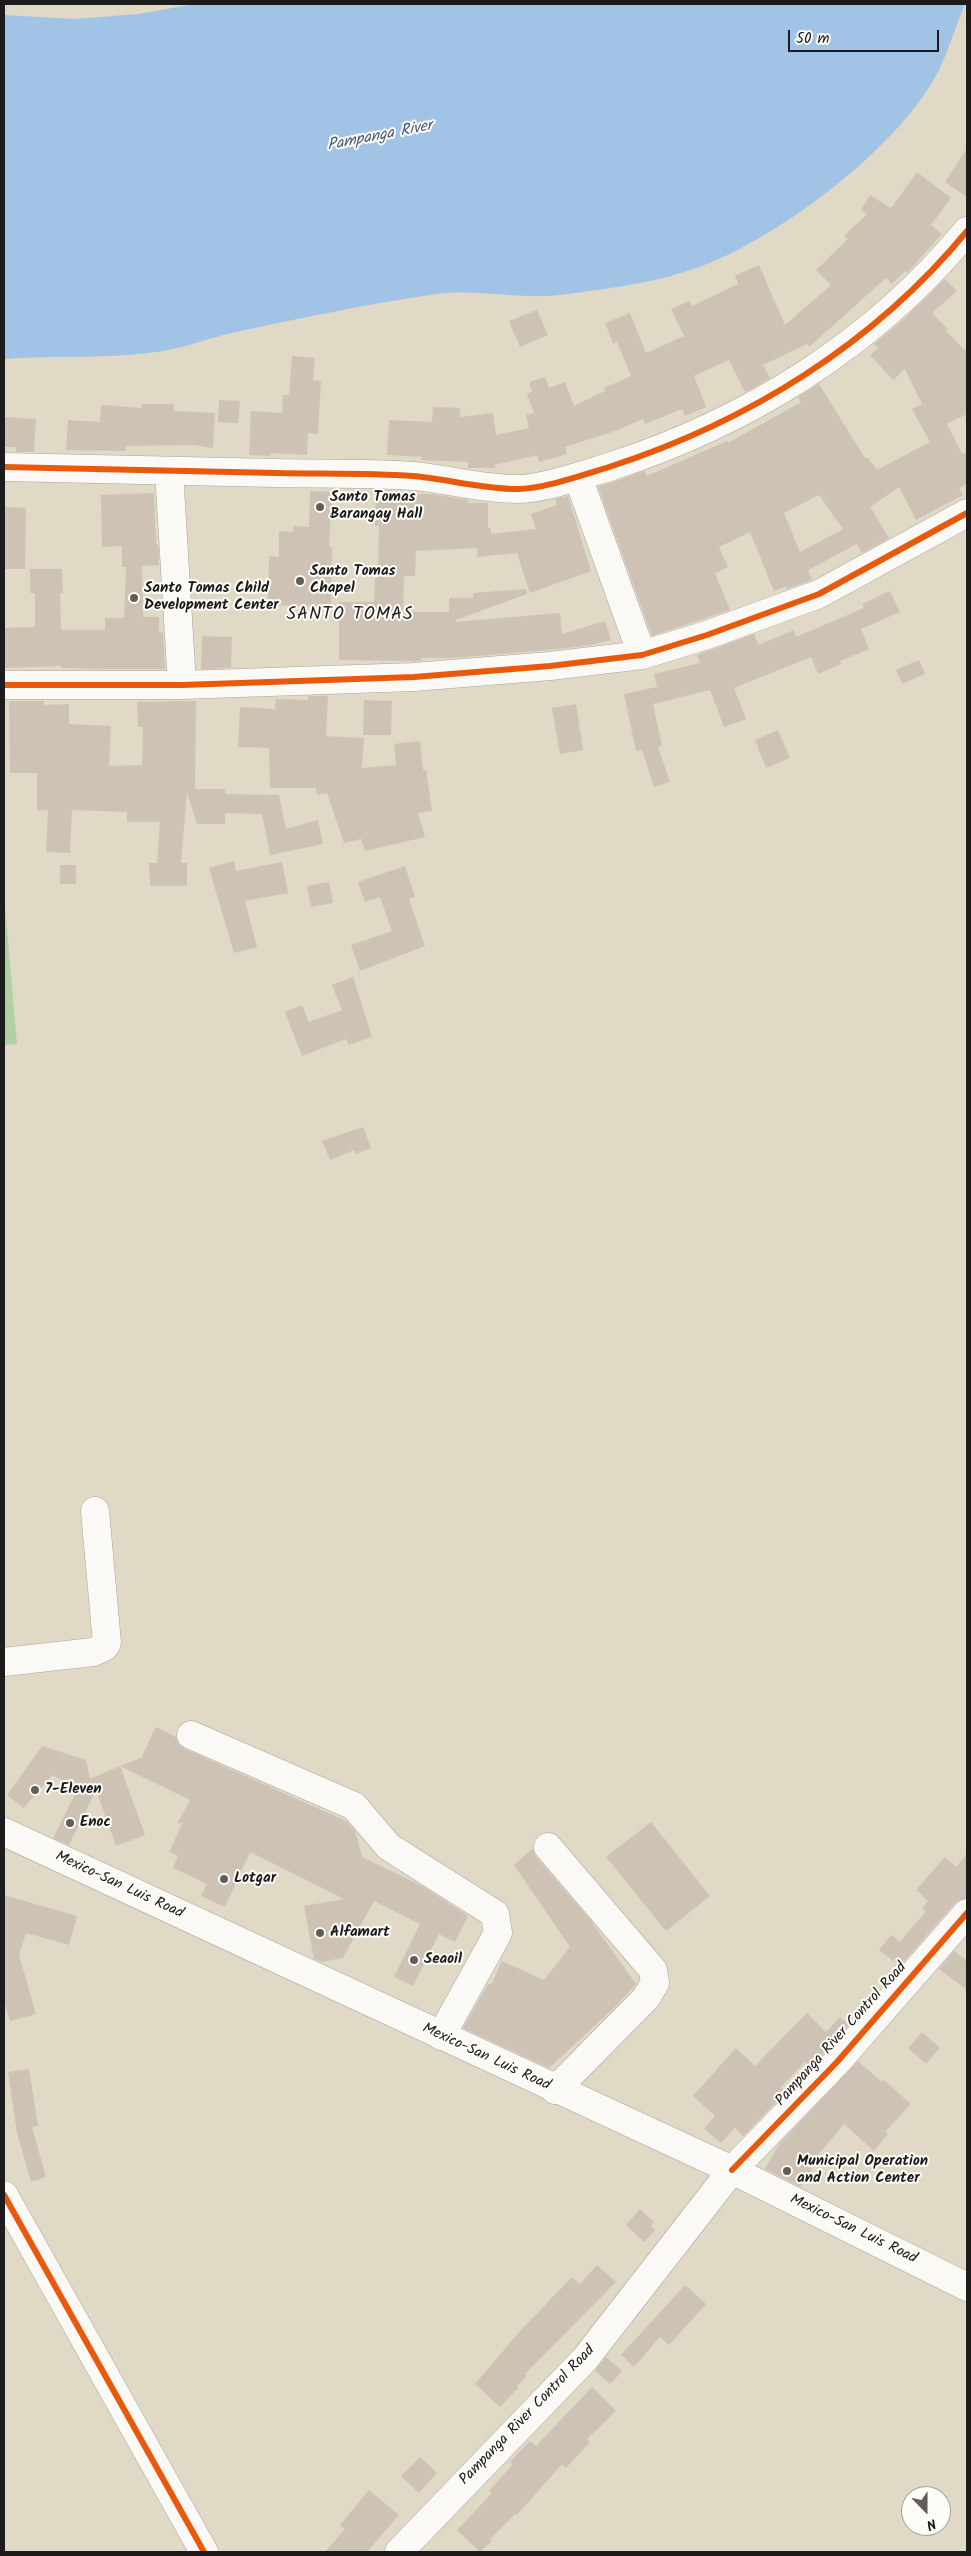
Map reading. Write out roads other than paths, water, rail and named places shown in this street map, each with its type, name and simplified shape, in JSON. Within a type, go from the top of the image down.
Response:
[{"type":"street","points":[[4,467],[412,476],[518,489],[578,477],[634,459],[715,425],[810,374],[860,337],[899,302],[944,259],[967,231]]},
{"type":"street","points":[[169,471],[182,685]]},
{"type":"street","points":[[578,477],[642,655]]},
{"type":"street","points":[[4,685],[182,685],[414,676],[550,666],[642,655],[707,635],[819,594],[967,513]]},
{"type":"street","points":[[4,1662],[93,1652],[104,1648],[108,1635],[95,1511]]},
{"type":"street","points":[[191,1736],[354,1806],[389,1847],[495,1914],[498,1932],[441,2036]]},
{"type":"street","name":"Mexico-San Luis Road","points":[[4,1832],[555,2090],[732,2170],[967,2287]]},
{"type":"street","points":[[548,1847],[653,1970],[655,1983],[646,1998],[555,2090]]},
{"type":"street","name":"Pampanga River Control Road","points":[[399,2552],[585,2359],[732,2170],[837,2062],[967,1913]]},
{"type":"street","points":[[4,2195],[204,2552]]},
{"type":"water","name":"Pampanga River","points":[[195,4],[965,4],[939,70],[921,98],[898,127],[871,155],[840,182],[774,229],[742,248],[697,268],[636,284],[559,295],[537,296],[460,292],[436,294],[283,322],[180,347],[131,355],[4,359],[4,15],[75,19],[138,14]]},
{"type":"place","name":"Santo Tomas Barangay Hall","points":[[320,507]]},
{"type":"place","name":"Santo Tomas Chapel","points":[[300,581]]},
{"type":"place","name":"Santo Tomas Child Development Center","points":[[134,598]]},
{"type":"place","name":"7-Eleven","points":[[35,1790]]},
{"type":"place","name":"Enoc","points":[[70,1823]]},
{"type":"place","name":"Lotgar","points":[[224,1879]]},
{"type":"place","name":"Alfamart","points":[[320,1933]]},
{"type":"place","name":"Seaoil","points":[[414,1960]]},
{"type":"place","name":"Municipal Operation and Action Center","points":[[787,2171]]},
{"type":"district","name":"SANTO TOMAS","points":[[350,616]]}]
